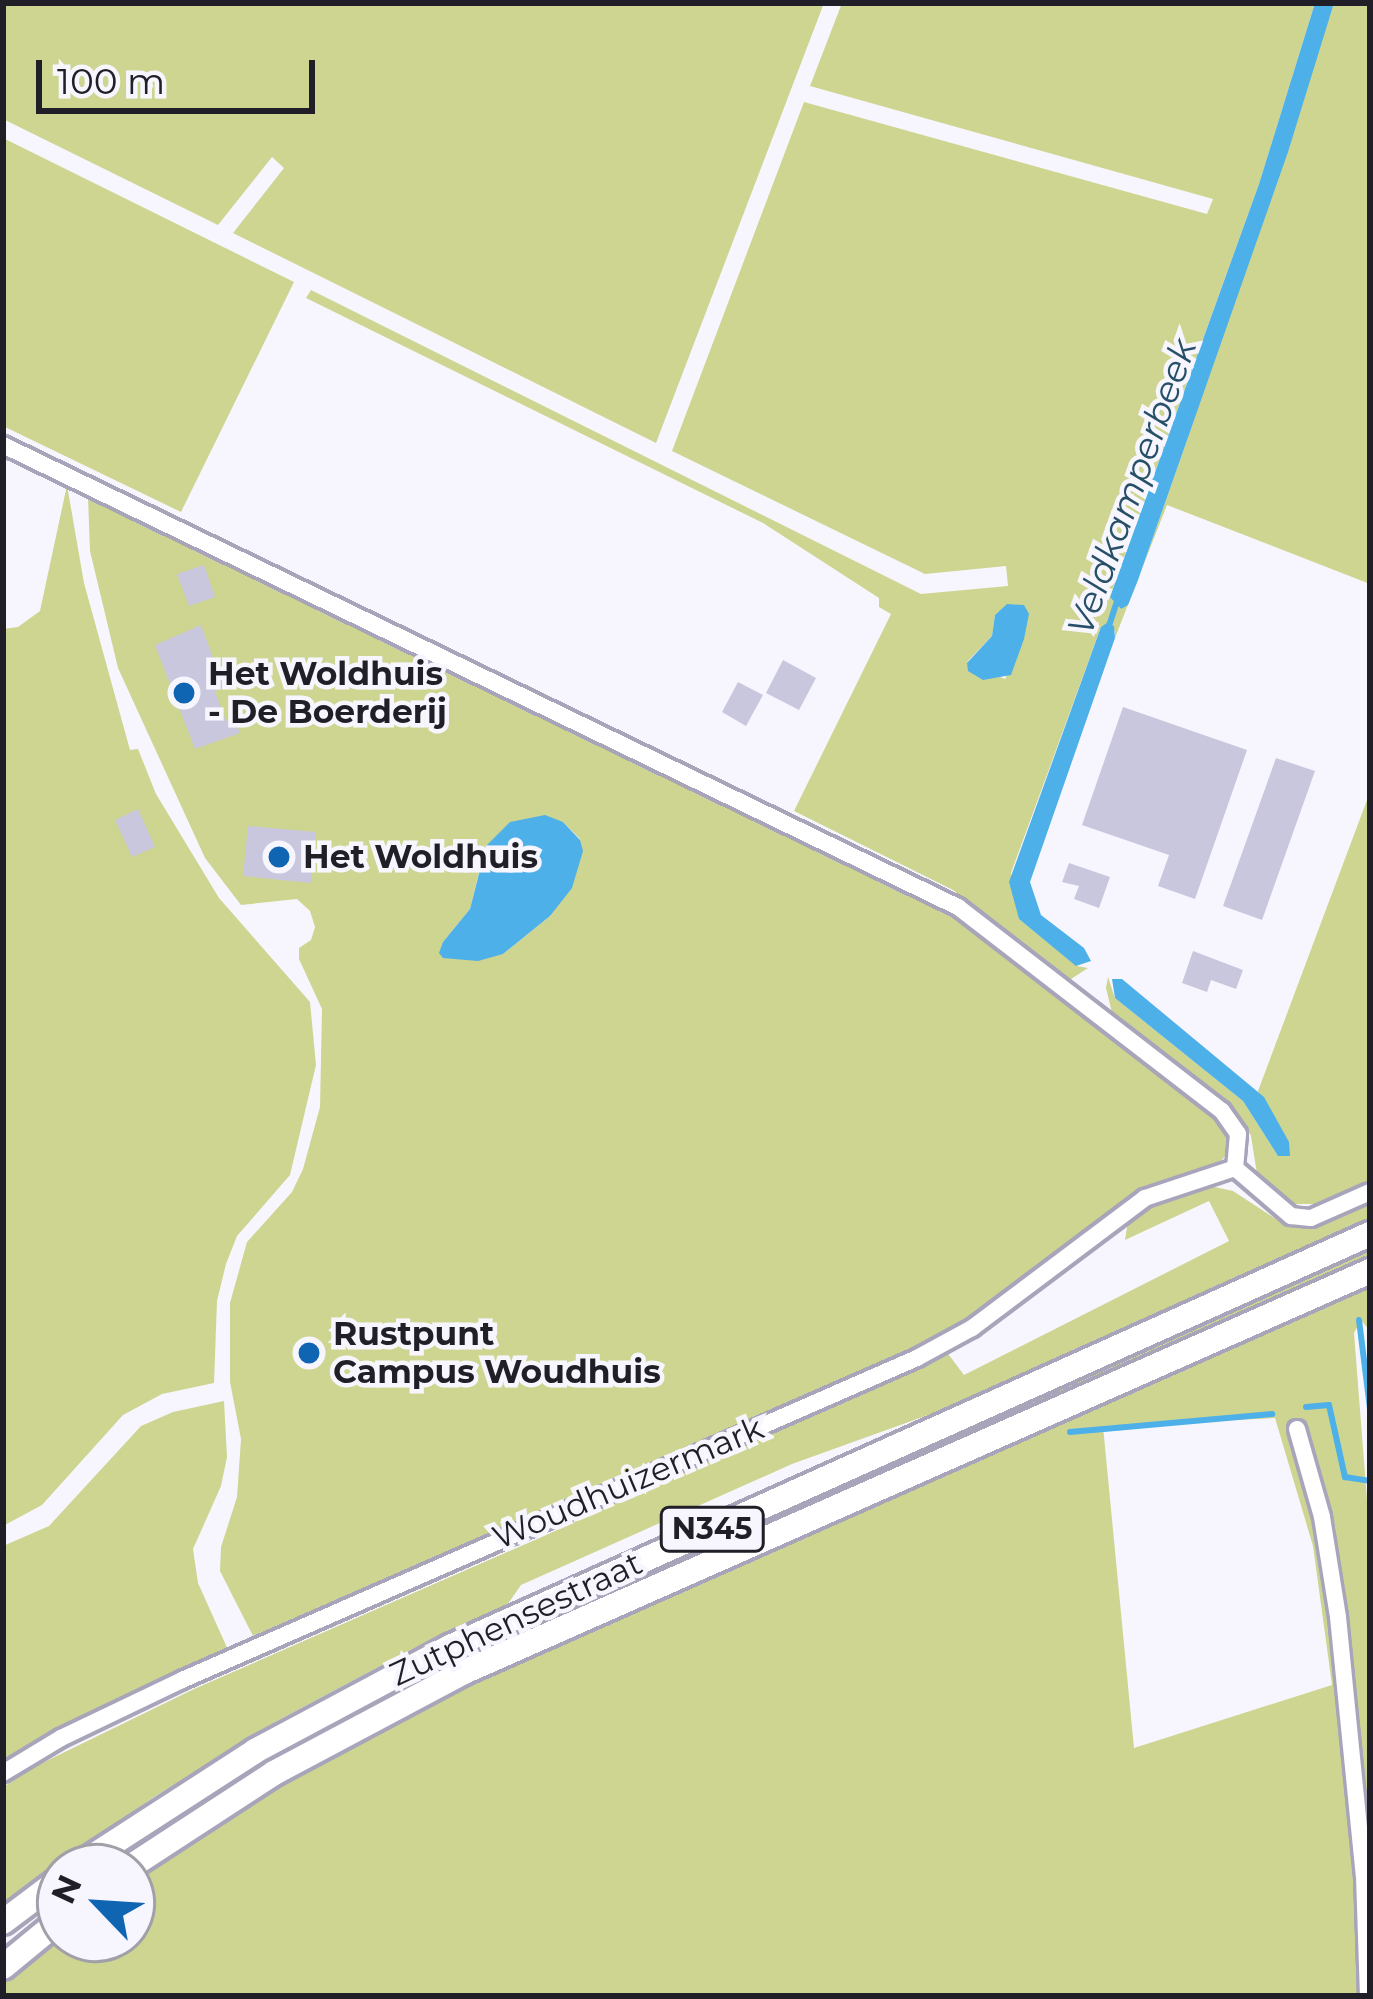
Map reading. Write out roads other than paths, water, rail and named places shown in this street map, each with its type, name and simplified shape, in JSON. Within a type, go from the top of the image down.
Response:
[{"type":"main road","name":"Zutphensestraat","points":[[113,1843],[255,1750],[450,1647],[1370,1234]]},
{"type":"main road","name":"Zutphensestraat","points":[[156,1850],[274,1773],[464,1672],[1370,1271]]},
{"type":"main road","points":[[3,1922],[36,1897]]},
{"type":"main road","points":[[3,1967],[36,1940]]},
{"type":"street","points":[[3,445],[966,911],[1222,1111],[1238,1134],[1235,1168],[1291,1216],[1311,1218],[1370,1192]]},
{"type":"street","name":"Woudhuizermark","points":[[3,1773],[61,1738],[182,1680],[917,1358],[972,1328],[1145,1198],[1235,1168]]},
{"type":"street","points":[[1298,1429],[1322,1517],[1338,1617],[1359,1817],[1368,1996]]},
{"type":"water","points":[[1315,3],[1334,3],[1288,152],[1138,580],[1128,605],[1121,609],[1110,597],[1259,184]]},
{"type":"water","points":[[1007,604],[1024,605],[1029,614],[1024,639],[1011,675],[983,680],[968,671],[967,663],[992,636],[995,615]]},
{"type":"water","points":[[1114,626],[1115,638],[1030,882],[1041,915],[1084,948],[1091,961],[1076,966],[1019,919],[1009,882],[1101,627]]},
{"type":"water","points":[[545,815],[563,822],[580,840],[583,851],[572,888],[550,916],[503,954],[478,961],[443,958],[439,953],[443,942],[470,909],[486,846],[510,822]]},
{"type":"water","points":[[1112,979],[1122,979],[1264,1097],[1289,1142],[1290,1156],[1278,1156],[1243,1101],[1115,998]]},
{"type":"waterway","name":"Veldkamperbeek","points":[[1107,632],[1118,599]]},
{"type":"waterway","name":"Veldkamperbeek","points":[[1359,1320],[1370,1408]]},
{"type":"waterway","points":[[1306,1407],[1329,1405],[1345,1477],[1370,1481]]},
{"type":"waterway","points":[[1070,1432],[1272,1414]]},
{"type":"place","name":"Het Woldhuis - De Boerderij","points":[[184,693]]},
{"type":"place","name":"Het Woldhuis","points":[[279,857]]},
{"type":"place","name":"Rustpunt Campus Woudhuis","points":[[309,1353]]}]
